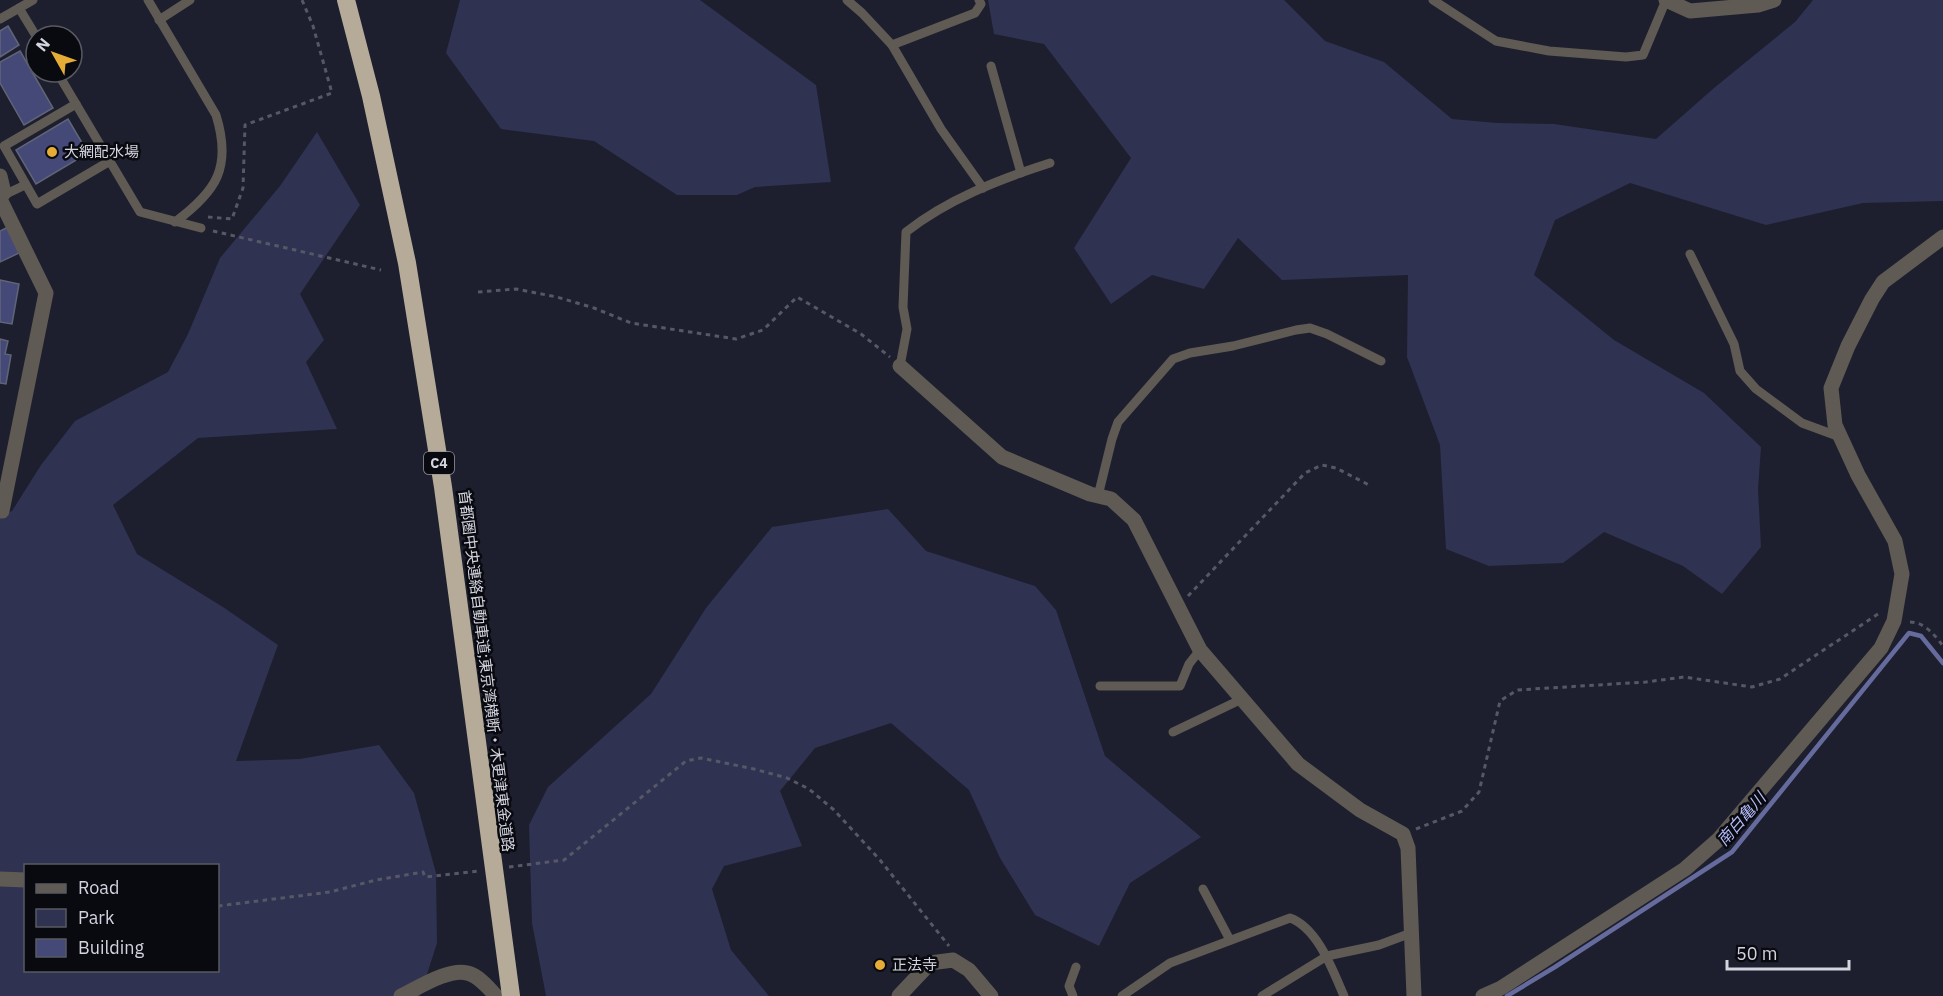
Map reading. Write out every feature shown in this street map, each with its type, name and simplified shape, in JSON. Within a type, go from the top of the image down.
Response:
[{"type":"highway","name":"首都圏中央連絡自動車道;東京湾横断・木更津東金道路","points":[[346,0],[371,96],[407,263],[443,487],[511,996]]},
{"type":"street","points":[[1666,0],[1690,11],[1758,5],[1774,0]]},
{"type":"street","points":[[0,176],[4,193],[0,198],[46,293],[2,511],[0,511]]},
{"type":"street","points":[[1483,996],[1501,988],[1685,869],[1718,840],[1881,648],[1894,621],[1902,574],[1894,541],[1858,475],[1835,425],[1832,388],[1848,346],[1883,282],[1943,237]]},
{"type":"street","points":[[900,366],[1002,457],[1090,494],[1111,499],[1134,520],[1200,650],[1298,764],[1360,810],[1403,834],[1407,848],[1414,996]]},
{"type":"street","points":[[0,879],[24,880]]},
{"type":"street","points":[[898,996],[930,963],[953,960],[969,970],[991,996]]},
{"type":"street","points":[[401,996],[446,974],[467,972],[484,983],[496,996]]},
{"type":"lane","points":[[0,19],[33,0]]},
{"type":"lane","points":[[148,0],[216,115],[222,134],[224,154],[219,173],[210,191],[175,222]]},
{"type":"lane","points":[[159,20],[190,0]]},
{"type":"lane","points":[[847,0],[892,45],[941,129],[983,188]]},
{"type":"lane","points":[[892,45],[975,13],[981,4],[979,0]]},
{"type":"lane","points":[[1433,0],[1496,41],[1549,51],[1626,57],[1642,55],[1666,0]]},
{"type":"lane","points":[[19,8],[29,24]]},
{"type":"lane","points":[[991,66],[1021,172]]},
{"type":"lane","points":[[64,84],[140,212],[201,228]]},
{"type":"lane","points":[[76,104],[4,146],[25,185],[37,204],[110,161]]},
{"type":"lane","points":[[900,366],[907,329],[903,307],[906,232],[983,188],[1050,163]]},
{"type":"lane","points":[[0,198],[25,185]]},
{"type":"lane","points":[[1690,254],[1734,344],[1740,371],[1756,389],[1802,423],[1841,438]]},
{"type":"lane","points":[[1098,496],[1118,422],[1173,359],[1190,353],[1233,346],[1310,328],[1327,333],[1381,362]]},
{"type":"lane","points":[[1100,686],[1180,686],[1189,664],[1200,650]]},
{"type":"lane","points":[[1173,732],[1242,699]]},
{"type":"lane","points":[[1203,889],[1230,940]]},
{"type":"lane","points":[[1122,996],[1170,963],[1290,918],[1302,922],[1327,956],[1344,996]]},
{"type":"lane","points":[[1262,996],[1327,956],[1379,945],[1412,933]]},
{"type":"lane","points":[[1074,996],[1069,986],[1076,967]]},
{"type":"path","points":[[302,0],[313,26],[332,93],[246,126],[243,188],[232,219],[204,217],[201,228],[381,270]]},
{"type":"path","points":[[478,292],[516,289],[557,297],[594,308],[631,323],[736,339],[763,330],[797,297],[861,334],[900,366]]},
{"type":"path","points":[[1178,606],[1305,473],[1322,465],[1336,468],[1369,485]]},
{"type":"path","points":[[1403,834],[1462,811],[1479,792],[1500,701],[1517,690],[1646,682],[1684,677],[1752,687],[1780,679],[1898,601]]},
{"type":"path","points":[[1894,621],[1915,622],[1933,633],[1943,646]]},
{"type":"path","points":[[540,863],[564,860],[686,761],[700,758],[754,769],[787,778],[809,789],[834,810],[880,860],[969,970]]},
{"type":"path","points":[[219,906],[330,892],[375,880],[423,872],[425,877],[451,874]]},
{"type":"green space","points":[[460,0],[700,0],[816,85],[831,182],[755,187],[737,195],[677,195],[594,141],[501,129],[446,53]]},
{"type":"green space","points":[[988,0],[1284,0],[1325,41],[1384,62],[1452,119],[1554,124],[1656,139],[1795,22],[1813,0],[1943,0],[1943,201],[1863,203],[1766,225],[1630,183],[1555,220],[1534,275],[1614,340],[1704,393],[1761,447],[1758,489],[1761,547],[1722,594],[1683,566],[1604,532],[1563,563],[1489,566],[1446,549],[1440,445],[1407,357],[1408,275],[1282,280],[1238,238],[1204,289],[1152,275],[1111,304],[1074,248],[1131,158],[1044,44],[994,34]]},
{"type":"green space","points":[[317,132],[360,205],[300,294],[324,340],[306,362],[337,429],[198,438],[113,505],[137,554],[223,607],[278,645],[236,761],[300,759],[379,745],[414,793],[436,873],[437,943],[420,996],[0,996],[0,517],[12,511],[41,465],[75,421],[168,372],[188,334],[220,258],[280,186]]},
{"type":"green space","points":[[888,509],[926,551],[1035,586],[1056,610],[1105,756],[1201,837],[1130,883],[1099,946],[1035,915],[1000,858],[969,790],[891,723],[815,748],[780,791],[802,846],[724,866],[712,889],[731,950],[769,996],[546,996],[532,923],[529,825],[548,787],[651,694],[706,608],[772,527]]},
{"type":"building","points":[[8,26],[19,45],[0,57],[0,31]]},
{"type":"building","points":[[20,51],[24,58],[24,84],[39,84],[53,108],[24,125],[0,83],[0,62]]},
{"type":"building","name":"大網配水場","points":[[68,119],[88,153],[36,184],[16,150]]},
{"type":"building","points":[[8,227],[19,253],[0,262],[0,231]]},
{"type":"building","points":[[0,280],[19,284],[12,324],[0,322]]},
{"type":"building","points":[[0,339],[8,341],[5,354],[11,355],[6,384],[0,383]]},
{"type":"waterway","name":"南白亀川","points":[[1507,996],[1732,852],[1909,633],[1921,636],[1943,663]]},
{"type":"place","name":"大網配水場","points":[[52,152]]},
{"type":"place","name":"正法寺","points":[[880,965]]}]
